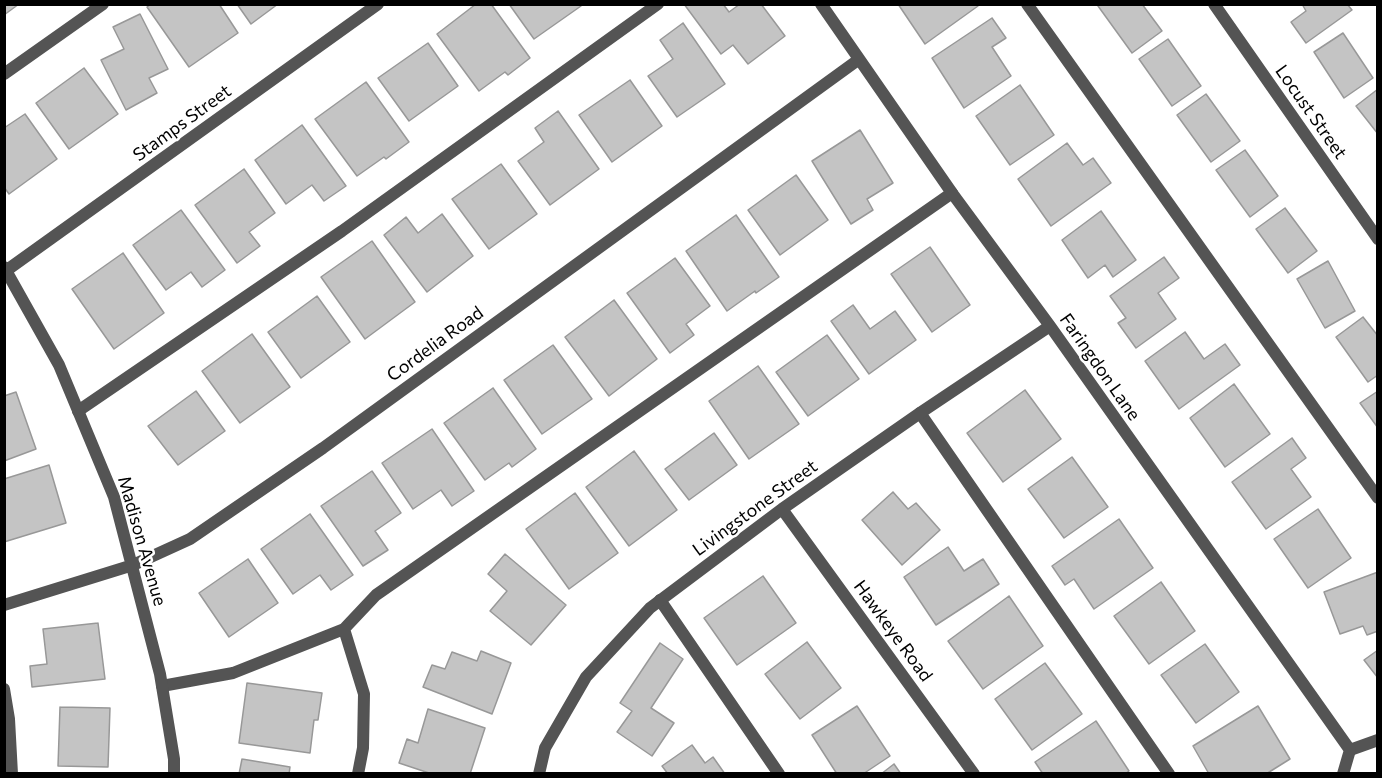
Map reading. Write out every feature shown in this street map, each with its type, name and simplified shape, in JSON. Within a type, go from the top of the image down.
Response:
[{"type":"street","points":[[4,74],[103,4]]},
{"type":"street","name":"Stamps Street","points":[[6,269],[378,4]]},
{"type":"street","points":[[78,411],[342,231],[658,4]]},
{"type":"street","name":"Faringdon Lane","points":[[821,4],[952,193],[1050,326],[1350,750]]},
{"type":"street","points":[[1027,4],[1377,498]]},
{"type":"street","name":"Locust Street","points":[[1214,4],[1377,240]]},
{"type":"street","name":"Cordelia Road","points":[[4,605],[133,565],[190,539],[314,455],[858,60]]},
{"type":"street","points":[[162,686],[233,673],[344,629],[376,595],[952,193]]},
{"type":"street","name":"Madison Avenue","points":[[6,269],[59,365],[114,497],[162,686],[174,759],[174,774]]},
{"type":"street","name":"Livingstone Street","points":[[539,774],[545,748],[586,677],[650,608],[782,509],[1050,326]]},
{"type":"street","points":[[920,413],[1169,774]]},
{"type":"street","name":"Hawkeye Road","points":[[782,509],[974,774]]},
{"type":"street","points":[[660,600],[779,774]]},
{"type":"street","points":[[344,629],[364,694],[363,748],[358,774]]},
{"type":"street","points":[[4,689],[9,719],[12,774]]},
{"type":"street","points":[[1343,774],[1350,750],[1377,740]]},
{"type":"building","points":[[4,4],[19,4],[4,15]]},
{"type":"building","points":[[151,4],[219,4],[238,33],[189,67],[147,7]]},
{"type":"building","points":[[237,4],[278,4],[251,24]]},
{"type":"building","points":[[476,4],[491,4],[530,58],[508,75],[505,72],[479,91],[437,34]]},
{"type":"building","points":[[509,4],[580,4],[581,6],[534,39]]},
{"type":"building","points":[[684,4],[723,4],[729,12],[740,4],[761,4],[785,36],[748,64],[733,45],[721,54]]},
{"type":"building","points":[[898,4],[977,4],[978,6],[925,44]]},
{"type":"building","points":[[1100,4],[1142,4],[1162,31],[1132,53],[1098,6]]},
{"type":"building","points":[[1302,4],[1347,4],[1352,10],[1306,43],[1291,22],[1306,11]]},
{"type":"building","points":[[140,14],[168,69],[149,78],[157,93],[126,110],[101,60],[124,49],[113,27]]},
{"type":"building","points":[[992,18],[1006,38],[992,47],[1011,76],[964,108],[932,58]]},
{"type":"building","points":[[683,23],[725,84],[677,117],[648,76],[673,59],[660,40]]},
{"type":"building","points":[[1343,33],[1373,78],[1344,98],[1314,52]]},
{"type":"building","points":[[1168,39],[1201,86],[1172,106],[1139,59]]},
{"type":"building","points":[[428,43],[458,86],[409,121],[378,78]]},
{"type":"building","points":[[84,68],[118,114],[69,149],[36,103]]},
{"type":"building","points":[[630,80],[662,126],[612,162],[579,115]]},
{"type":"building","points":[[366,82],[409,142],[357,176],[315,119]]},
{"type":"building","points":[[1020,85],[1054,135],[1010,165],[976,116]]},
{"type":"building","points":[[1378,89],[1378,134],[1356,106]]},
{"type":"building","points":[[1206,94],[1240,141],[1211,162],[1177,115]]},
{"type":"building","points":[[558,111],[599,169],[550,205],[518,161],[544,142],[535,128]]},
{"type":"building","points":[[25,114],[57,159],[9,194],[4,187],[4,128]]},
{"type":"building","points":[[302,125],[346,186],[324,201],[312,185],[286,204],[255,160]]},
{"type":"building","points":[[860,130],[893,183],[867,199],[873,210],[851,224],[812,161]]},
{"type":"building","points":[[1067,143],[1083,165],[1093,158],[1111,183],[1051,226],[1018,179]]},
{"type":"building","points":[[1245,150],[1278,196],[1250,217],[1216,170]]},
{"type":"building","points":[[501,164],[537,214],[489,249],[452,199]]},
{"type":"building","points":[[244,169],[275,213],[249,232],[260,246],[237,263],[195,205]]},
{"type":"building","points":[[796,175],[828,220],[780,255],[748,210]]},
{"type":"building","points":[[1285,208],[1317,251],[1288,273],[1256,229]]},
{"type":"building","points":[[181,210],[225,270],[202,287],[191,272],[166,290],[133,245]]},
{"type":"building","points":[[1101,211],[1136,260],[1113,277],[1105,265],[1088,278],[1062,240]]},
{"type":"building","points":[[442,214],[473,256],[427,292],[384,235],[406,217],[418,233]]},
{"type":"building","points":[[736,215],[779,277],[727,311],[686,251]]},
{"type":"building","points":[[372,241],[415,302],[365,339],[321,277]]},
{"type":"building","points":[[930,247],[970,305],[932,332],[891,274]]},
{"type":"building","points":[[123,253],[164,313],[114,349],[72,289]]},
{"type":"building","points":[[1164,257],[1179,278],[1158,293],[1176,319],[1136,348],[1118,323],[1126,318],[1110,296]]},
{"type":"building","points":[[675,258],[710,306],[686,324],[694,335],[670,353],[627,293]]},
{"type":"building","points":[[1328,261],[1355,311],[1325,328],[1297,279]]},
{"type":"building","points":[[317,296],[350,342],[301,378],[268,332]]},
{"type":"building","points":[[614,300],[657,359],[609,396],[565,337]]},
{"type":"building","points":[[853,305],[870,329],[895,311],[916,340],[869,374],[831,321]]},
{"type":"building","points":[[1363,317],[1378,336],[1378,375],[1368,382],[1336,337]]},
{"type":"building","points":[[1185,332],[1204,359],[1225,344],[1240,365],[1179,409],[1145,361]]},
{"type":"building","points":[[252,334],[290,387],[240,423],[202,371]]},
{"type":"building","points":[[827,335],[859,379],[808,416],[776,372]]},
{"type":"building","points":[[553,345],[592,399],[542,434],[504,380]]},
{"type":"building","points":[[758,366],[799,424],[749,459],[709,401]]},
{"type":"building","points":[[1234,384],[1270,434],[1225,467],[1190,418]]},
{"type":"building","points":[[493,388],[536,449],[512,467],[509,463],[485,480],[444,423]]},
{"type":"building","points":[[1025,390],[1061,439],[1003,482],[967,433]]},
{"type":"building","points":[[196,391],[225,431],[178,465],[148,426]]},
{"type":"building","points":[[1378,391],[1378,428],[1360,403]]},
{"type":"building","points":[[16,392],[36,449],[4,461],[4,396]]},
{"type":"building","points":[[432,429],[474,491],[452,506],[441,490],[413,509],[382,463]]},
{"type":"building","points":[[714,433],[737,465],[689,500],[665,469]]},
{"type":"building","points":[[1292,438],[1306,458],[1291,469],[1311,497],[1266,529],[1232,482]]},
{"type":"building","points":[[634,451],[677,510],[629,546],[586,487]]},
{"type":"building","points":[[1072,457],[1108,507],[1064,538],[1028,489]]},
{"type":"building","points":[[49,465],[66,523],[4,542],[4,479]]},
{"type":"building","points":[[372,471],[401,513],[375,531],[388,550],[363,566],[321,506]]},
{"type":"building","points":[[893,492],[908,509],[916,503],[940,530],[902,565],[862,520]]},
{"type":"building","points":[[575,493],[618,553],[569,589],[526,529]]},
{"type":"building","points":[[1318,509],[1351,558],[1308,588],[1274,539]]},
{"type":"building","points":[[310,514],[353,575],[331,590],[320,575],[293,594],[261,549]]},
{"type":"building","points":[[1119,519],[1153,568],[1094,609],[1074,579],[1065,585],[1052,566]]},
{"type":"building","points":[[948,547],[964,571],[983,559],[999,584],[936,625],[904,577]]},
{"type":"building","points":[[505,554],[566,605],[531,645],[490,611],[507,591],[488,574]]},
{"type":"building","points":[[248,559],[278,603],[229,637],[199,593]]},
{"type":"building","points":[[1378,572],[1378,631],[1367,635],[1363,626],[1340,634],[1324,592]]},
{"type":"building","points":[[763,576],[796,623],[737,665],[704,618]]},
{"type":"building","points":[[1161,582],[1195,631],[1149,664],[1114,616]]},
{"type":"building","points":[[1009,596],[1043,646],[983,689],[948,641]]},
{"type":"building","points":[[98,623],[105,679],[32,687],[30,666],[47,664],[43,629]]},
{"type":"building","points":[[807,642],[841,688],[800,719],[765,674]]},
{"type":"building","points":[[660,643],[683,659],[651,708],[674,723],[652,756],[617,732],[632,711],[620,703]]},
{"type":"building","points":[[1205,644],[1239,692],[1196,723],[1161,675]]},
{"type":"building","points":[[1378,650],[1378,678],[1364,660]]},
{"type":"building","points":[[481,651],[511,663],[492,714],[423,687],[432,665],[445,669],[452,652],[477,661]]},
{"type":"building","points":[[1045,663],[1082,714],[1032,750],[995,699]]},
{"type":"building","points":[[247,683],[322,693],[318,720],[314,720],[310,753],[239,743]]},
{"type":"building","points":[[857,706],[890,756],[863,774],[837,774],[812,735]]},
{"type":"building","points":[[1258,706],[1290,759],[1266,774],[1209,774],[1193,746]]},
{"type":"building","points":[[60,707],[110,708],[108,767],[58,766]]},
{"type":"building","points":[[428,709],[485,728],[470,774],[432,774],[399,763],[407,739],[418,743]]},
{"type":"building","points":[[1096,721],[1129,771],[1125,774],[1043,774],[1035,762]]},
{"type":"building","points":[[692,745],[705,763],[713,757],[725,774],[668,774],[662,766]]},
{"type":"building","points":[[242,759],[290,767],[289,774],[239,774]]},
{"type":"building","points":[[894,764],[901,774],[881,774]]}]
